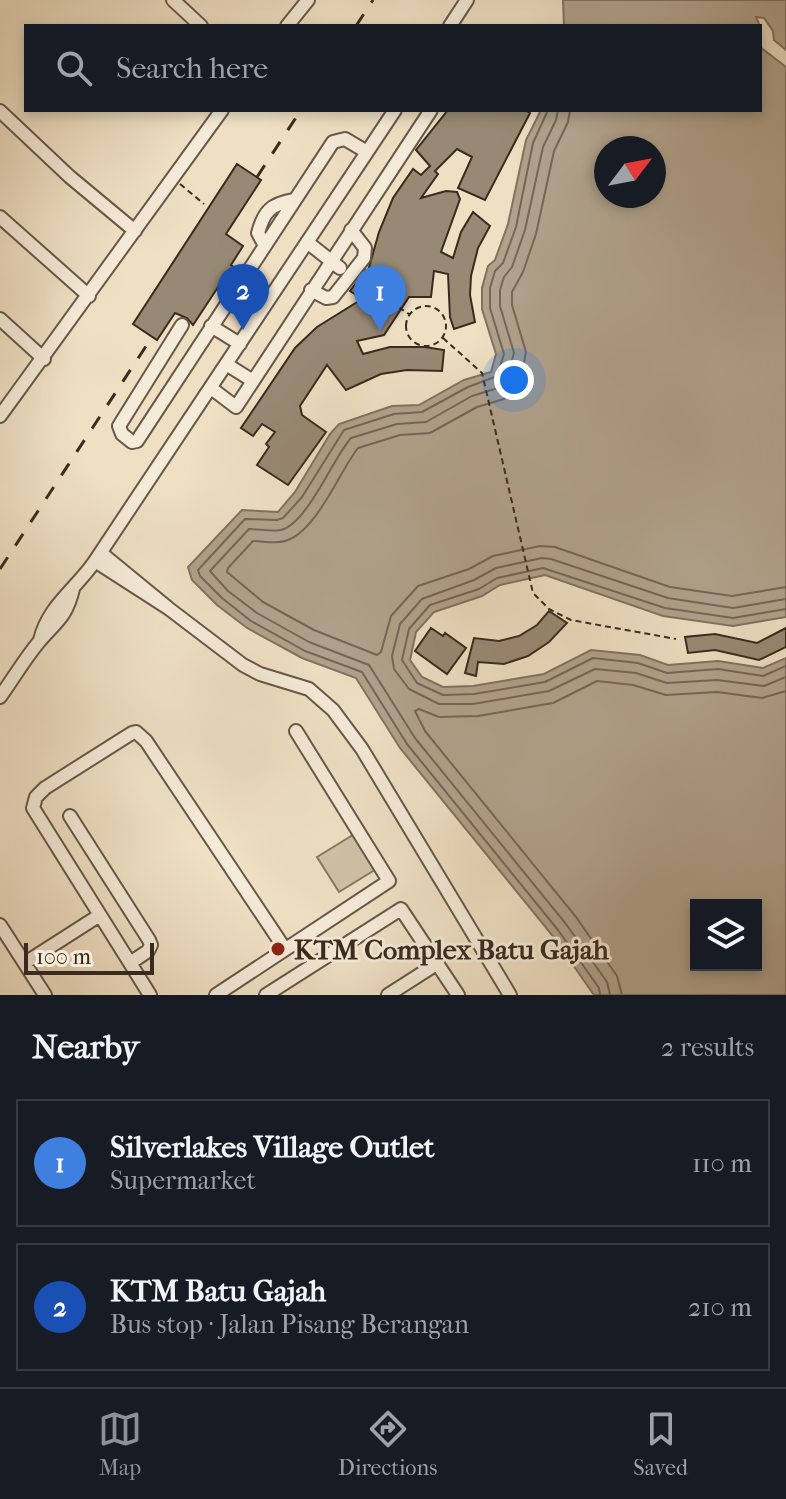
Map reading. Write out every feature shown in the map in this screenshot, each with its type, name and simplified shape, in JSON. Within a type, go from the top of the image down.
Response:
[{"type":"street","points":[[173,0],[199,24]]},
{"type":"street","points":[[451,24],[467,0]]},
{"type":"street","points":[[288,24],[301,3]]},
{"type":"street","points":[[0,111],[70,177],[135,231]]},
{"type":"street","points":[[0,416],[221,112]]},
{"type":"street","points":[[0,697],[98,557],[394,112]]},
{"type":"street","points":[[211,388],[236,407],[311,290],[336,264],[351,230],[430,112]]},
{"type":"street","points":[[182,325],[119,426],[122,434],[132,442],[137,441],[264,244],[258,233],[267,210],[280,202],[294,200],[333,142],[345,139],[367,152]]},
{"type":"street","points":[[0,217],[89,296]]},
{"type":"street","points":[[311,290],[326,298],[333,297],[364,258],[365,248],[351,230]]},
{"type":"street","points":[[307,242],[336,264]]},
{"type":"street","points":[[0,319],[44,359]]},
{"type":"street","points":[[211,326],[240,344]]},
{"type":"street","points":[[171,342],[192,355]]},
{"type":"street","points":[[226,364],[253,381]]},
{"type":"street","points":[[113,533],[113,546],[124,576]]},
{"type":"street","points":[[98,557],[252,670],[309,689],[333,710],[362,749],[510,995]]},
{"type":"street","points":[[83,579],[124,576]]},
{"type":"street","points":[[216,995],[389,881],[296,731]]},
{"type":"street","points":[[150,995],[33,808],[36,797],[45,788],[127,735],[136,732],[146,741],[285,949]]},
{"type":"street","points":[[70,816],[151,945],[148,951],[130,963]]},
{"type":"street","points":[[72,870],[95,856]]},
{"type":"street","points":[[266,995],[400,909],[405,911],[458,995]]},
{"type":"street","points":[[25,963],[100,915]]},
{"type":"street","points":[[0,925],[45,995]]},
{"type":"street","points":[[388,995],[438,963]]},
{"type":"path","points":[[173,178],[204,204]]},
{"type":"path","points":[[352,276],[410,315]]},
{"type":"path","points":[[421,307],[440,312],[446,324],[443,338],[433,345],[415,343],[408,333],[410,315],[421,307]]},
{"type":"path","points":[[443,338],[482,373],[533,593],[549,609],[571,620],[676,639]]},
{"type":"shaded area","points":[[356,833],[378,868],[339,892],[317,857]]},
{"type":"water","points":[[563,0],[786,0],[786,50],[774,40],[773,31],[764,18],[756,17],[759,24],[564,24]]},
{"type":"water","points":[[762,49],[786,67],[786,617],[733,626],[663,616],[545,575],[500,585],[482,596],[434,612],[416,632],[410,660],[422,677],[443,687],[473,686],[544,674],[591,650],[640,655],[668,665],[718,661],[763,668],[786,658],[786,995],[594,995],[552,935],[400,748],[356,678],[302,658],[247,628],[192,580],[188,567],[242,510],[278,512],[295,492],[339,424],[392,406],[419,405],[464,380],[491,372],[496,354],[482,309],[482,288],[488,266],[495,260],[508,224],[526,140],[540,112],[762,112]]},
{"type":"building","points":[[446,112],[530,113],[485,200],[458,188],[472,157],[457,149],[435,171],[438,174],[421,198],[446,191],[457,192],[460,199],[441,252],[453,258],[461,232],[473,212],[490,226],[478,248],[471,276],[470,295],[475,322],[454,329],[450,317],[448,274],[434,271],[431,297],[409,297],[384,335],[357,341],[363,354],[390,347],[444,350],[442,371],[407,370],[381,374],[346,390],[327,365],[300,406],[302,415],[326,432],[288,485],[257,465],[275,432],[262,424],[253,436],[241,428],[295,348],[317,327],[362,299],[350,291],[368,271],[393,198],[413,169],[421,175],[430,166],[416,150]]},
{"type":"building","points":[[237,164],[261,180],[226,234],[243,246],[231,265],[238,270],[227,288],[220,284],[193,325],[187,318],[175,313],[157,340],[133,324]]},
{"type":"building","points":[[549,611],[567,623],[549,642],[528,656],[504,664],[478,662],[476,676],[465,673],[474,638],[499,641],[519,636],[537,625]]},
{"type":"building","points":[[431,628],[443,636],[445,633],[466,648],[447,674],[415,651]]},
{"type":"building","points":[[786,628],[786,647],[759,660],[715,650],[688,653],[685,637],[715,634],[757,643]]},
{"type":"railway","points":[[357,24],[373,0]]},
{"type":"railway","points":[[257,177],[300,112]]},
{"type":"railway","points":[[0,569],[152,337]]},
{"type":"place","name":"KTM Batu Gajah","points":[[243,330]]},
{"type":"place","name":"Silverlakes Village Outlet","points":[[380,331]]},
{"type":"place","name":"KTM Complex Batu Gajah","points":[[278,949]]}]
